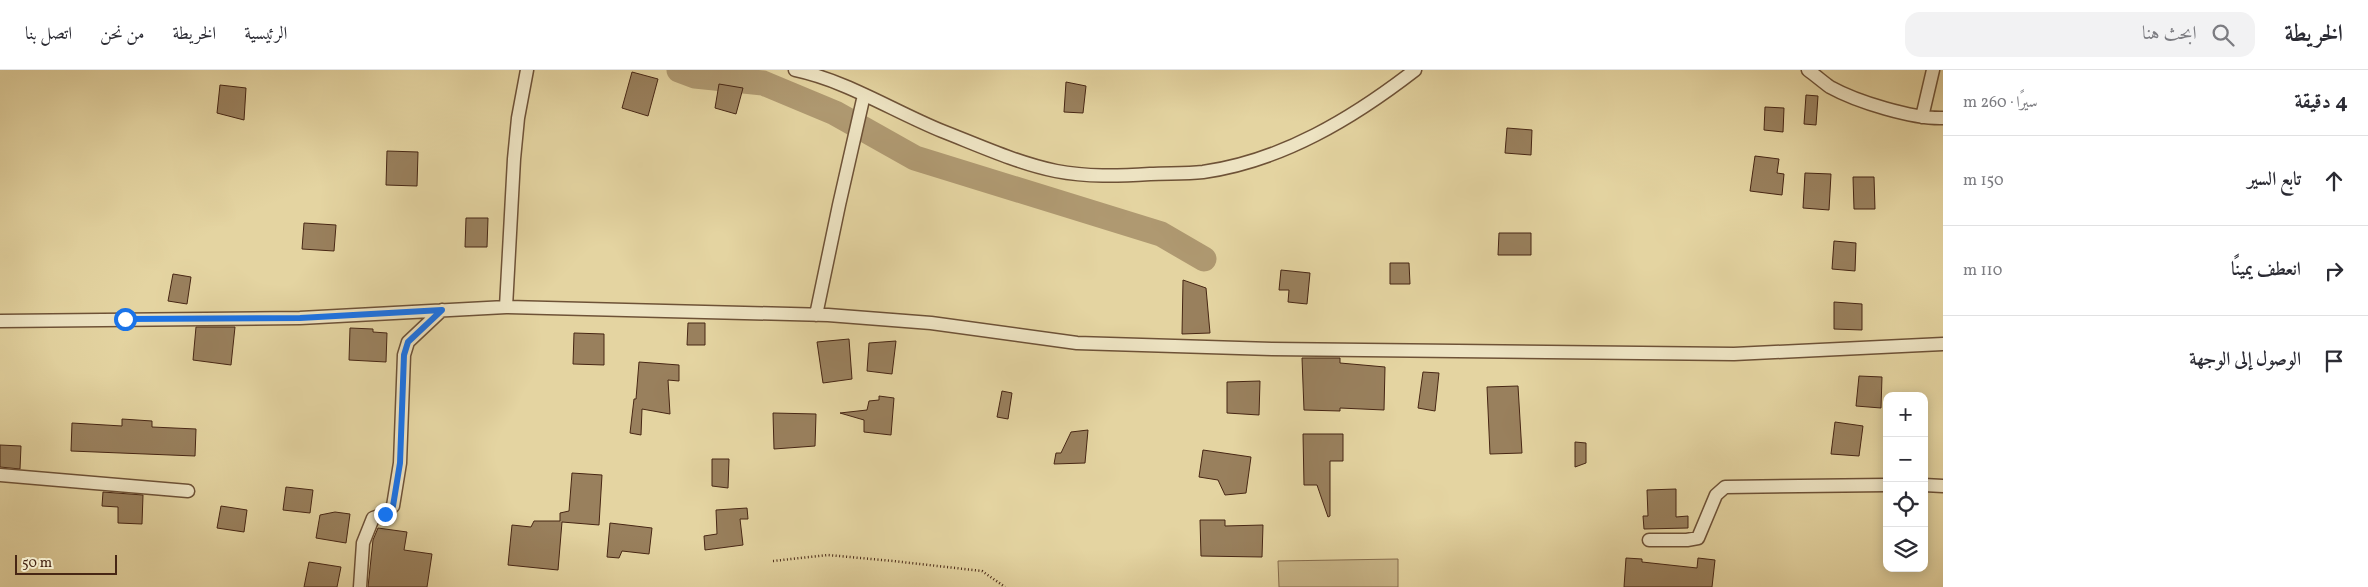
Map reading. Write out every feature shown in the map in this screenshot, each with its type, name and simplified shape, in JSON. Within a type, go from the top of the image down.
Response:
[{"type":"street","points":[[506,307],[514,159],[518,118],[526,70]]},
{"type":"street","points":[[795,70],[864,95],[940,130],[1020,161],[1087,176],[1203,172],[1265,157],[1340,123],[1378,99],[1415,70]]},
{"type":"street","points":[[1808,70],[1830,87],[1876,106],[1922,117],[1943,118]]},
{"type":"street","points":[[1922,117],[1933,70]]},
{"type":"street","points":[[816,315],[838,205],[864,95]]},
{"type":"street","points":[[0,321],[300,318],[506,307],[816,315],[931,323],[1076,343],[1281,349],[1734,354],[1943,344]]},
{"type":"street","points":[[360,587],[363,543],[373,518],[385,514],[393,506],[400,463],[404,355],[408,342],[442,310]]},
{"type":"street","points":[[0,475],[188,491]]},
{"type":"street","points":[[1649,540],[1687,540],[1698,538],[1716,494],[1724,487],[1883,485]]},
{"type":"street","points":[[1928,485],[1943,486]]},
{"type":"path","points":[[773,561],[828,555],[893,561],[982,571],[1005,587]]},
{"type":"shaded area","points":[[1398,559],[1398,587],[1279,587],[1278,561]]},
{"type":"building","points":[[632,72],[658,79],[648,116],[622,108]]},
{"type":"building","points":[[1066,82],[1086,86],[1083,113],[1064,112]]},
{"type":"building","points":[[719,84],[743,88],[736,114],[715,108]]},
{"type":"building","points":[[220,85],[246,88],[244,120],[217,113]]},
{"type":"building","points":[[1806,95],[1818,96],[1816,125],[1804,124]]},
{"type":"building","points":[[1765,107],[1784,108],[1783,132],[1764,130]]},
{"type":"building","points":[[1507,128],[1532,130],[1531,155],[1505,153]]},
{"type":"building","points":[[387,151],[418,152],[417,186],[386,185]]},
{"type":"building","points":[[1755,156],[1779,159],[1777,173],[1784,174],[1782,195],[1750,191]]},
{"type":"building","points":[[1805,173],[1831,174],[1829,210],[1803,208]]},
{"type":"building","points":[[1853,177],[1874,177],[1875,209],[1854,209]]},
{"type":"building","points":[[466,218],[488,218],[487,247],[465,247]]},
{"type":"building","points":[[304,223],[336,225],[334,251],[302,249]]},
{"type":"building","points":[[1499,233],[1531,233],[1531,255],[1498,255]]},
{"type":"building","points":[[1834,241],[1856,243],[1855,271],[1832,269]]},
{"type":"building","points":[[1390,263],[1409,263],[1410,284],[1390,284]]},
{"type":"building","points":[[1281,270],[1310,273],[1307,304],[1288,302],[1289,290],[1279,290]]},
{"type":"building","points":[[173,274],[191,277],[187,304],[168,301]]},
{"type":"building","points":[[1183,280],[1206,288],[1210,333],[1182,334]]},
{"type":"building","points":[[1834,302],[1862,304],[1862,330],[1834,329]]},
{"type":"building","points":[[688,323],[705,323],[705,345],[687,345]]},
{"type":"building","points":[[196,327],[235,327],[231,365],[193,360]]},
{"type":"building","points":[[350,328],[373,329],[373,332],[387,333],[386,362],[349,360]]},
{"type":"building","points":[[574,333],[604,334],[604,365],[573,364]]},
{"type":"building","points":[[849,339],[852,379],[823,383],[817,342]]},
{"type":"building","points":[[896,341],[892,374],[867,371],[869,343]]},
{"type":"building","points":[[1302,358],[1340,358],[1340,363],[1385,367],[1384,410],[1340,408],[1340,411],[1304,410]]},
{"type":"building","points":[[639,362],[679,365],[679,381],[668,380],[670,414],[642,409],[641,435],[630,433],[634,399],[636,399]]},
{"type":"building","points":[[1423,372],[1439,373],[1435,411],[1418,408]]},
{"type":"building","points":[[1859,376],[1882,377],[1881,408],[1856,406]]},
{"type":"building","points":[[1260,381],[1259,415],[1227,413],[1227,382]]},
{"type":"building","points":[[1518,386],[1522,453],[1490,454],[1487,387]]},
{"type":"building","points":[[1002,391],[1012,393],[1008,419],[997,417]]},
{"type":"building","points":[[879,396],[894,398],[891,435],[864,432],[864,420],[840,413],[867,410],[869,401],[879,400]]},
{"type":"building","points":[[773,413],[816,414],[815,446],[774,449]]},
{"type":"building","points":[[122,419],[152,421],[152,427],[196,429],[195,456],[71,451],[72,423],[122,426]]},
{"type":"building","points":[[1835,422],[1863,426],[1859,456],[1831,454]]},
{"type":"building","points":[[1088,430],[1085,463],[1054,464],[1056,453],[1061,453],[1071,432]]},
{"type":"building","points":[[1303,434],[1343,434],[1343,461],[1330,461],[1330,516],[1328,517],[1317,485],[1304,485]]},
{"type":"building","points":[[1575,442],[1586,443],[1586,463],[1575,467]]},
{"type":"building","points":[[0,445],[21,446],[20,469],[0,467]]},
{"type":"building","points":[[1203,450],[1251,457],[1246,493],[1225,495],[1218,480],[1199,477]]},
{"type":"building","points":[[712,459],[729,459],[728,488],[712,486]]},
{"type":"building","points":[[572,473],[602,475],[599,525],[562,522],[558,570],[508,565],[512,525],[531,527],[534,521],[560,521],[560,513],[569,511]]},
{"type":"building","points":[[286,487],[313,490],[310,513],[283,510]]},
{"type":"building","points":[[1676,489],[1676,517],[1688,516],[1688,528],[1644,529],[1643,516],[1648,516],[1647,490]]},
{"type":"building","points":[[103,492],[143,495],[142,524],[118,523],[118,507],[102,506]]},
{"type":"building","points":[[221,506],[247,510],[244,532],[217,528]]},
{"type":"building","points":[[747,508],[748,519],[740,519],[743,545],[705,550],[704,536],[717,534],[716,510]]},
{"type":"building","points":[[335,512],[350,514],[346,543],[316,538],[320,515]]},
{"type":"building","points":[[1200,520],[1225,520],[1225,526],[1263,525],[1262,557],[1201,556]]},
{"type":"building","points":[[610,523],[652,528],[649,554],[622,551],[619,558],[607,557]]},
{"type":"building","points":[[378,528],[407,532],[404,550],[432,554],[427,587],[368,587],[373,540]]},
{"type":"building","points":[[1626,558],[1642,559],[1642,562],[1697,568],[1698,558],[1715,560],[1712,587],[1624,587]]},
{"type":"building","points":[[309,562],[341,567],[337,587],[304,587]]},
{"type":"waterway","points":[[679,70],[695,76],[763,83],[835,113],[915,158],[1161,234],[1204,259]]},
{"type":"route","points":[[125,319],[300,318],[442,310],[408,342],[404,355],[400,463],[393,506],[385,514]]}]
